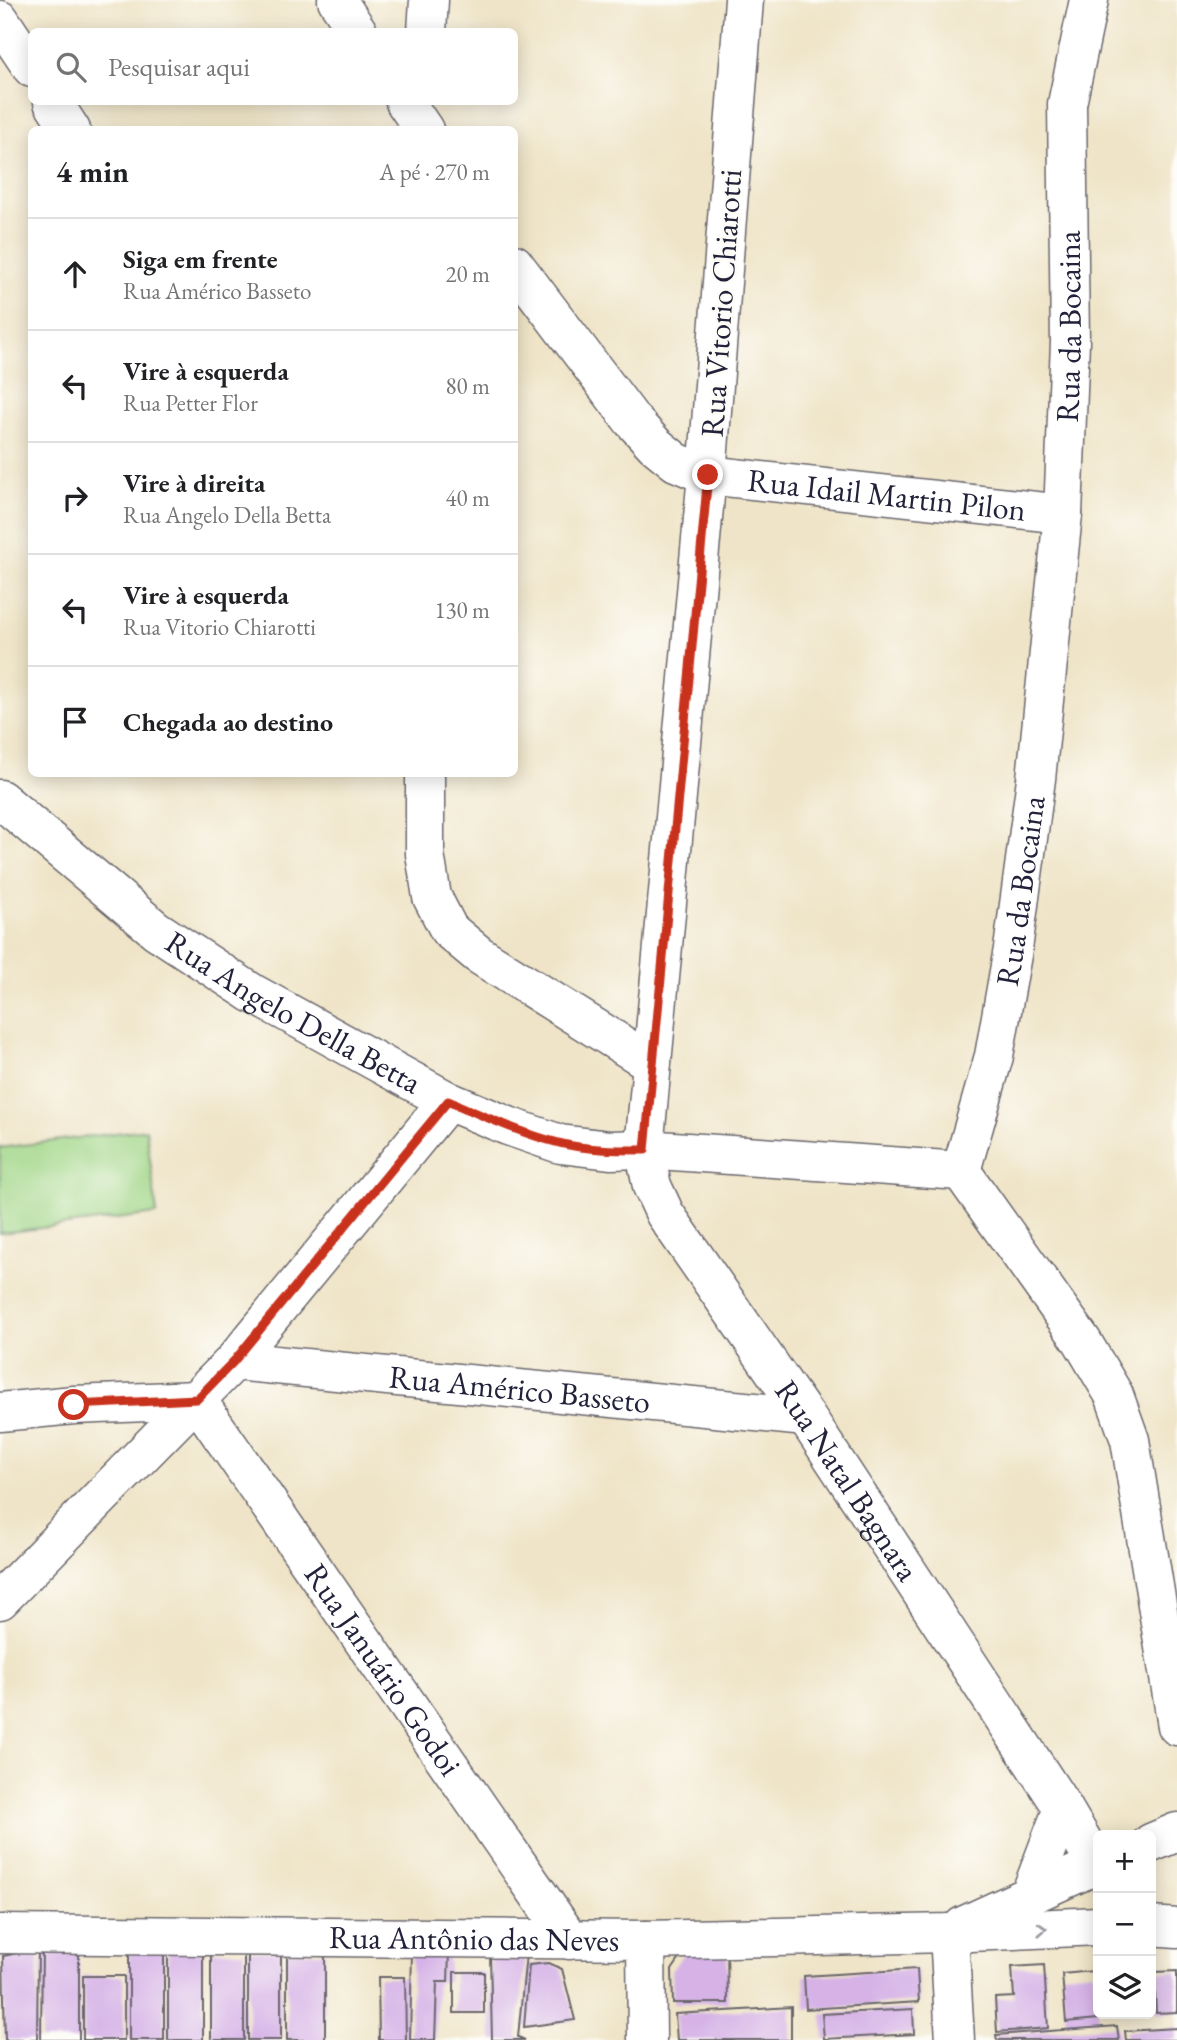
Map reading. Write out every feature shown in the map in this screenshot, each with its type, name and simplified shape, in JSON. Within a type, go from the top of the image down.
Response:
[{"type":"street","points":[[337,0],[355,28]]},
{"type":"street","points":[[427,28],[429,0]]},
{"type":"street","name":"Rua Vitorio Chiarotti","points":[[645,1150],[708,475],[744,0]]},
{"type":"street","name":"Rua da Bocaina","points":[[961,1171],[994,1056],[1013,949],[1036,779],[1063,514],[1070,342],[1067,104],[1089,0]]},
{"type":"street","points":[[0,20],[28,62]]},
{"type":"street","points":[[55,105],[68,126]]},
{"type":"street","name":"Rua Idail Martin Pilon","points":[[518,269],[632,420],[654,445],[676,462],[708,475],[1063,514]]},
{"type":"street","points":[[425,777],[425,854],[432,897],[449,930],[479,955],[652,1063]]},
{"type":"street","name":"Rua Angelo Della Betta","points":[[0,799],[156,930],[252,993],[448,1101],[508,1126],[560,1144],[610,1150],[961,1171]]},
{"type":"street","points":[[0,1600],[234,1361],[448,1101]]},
{"type":"street","name":"Rua Natal Bagnara","points":[[645,1150],[652,1186],[665,1214],[806,1417],[1093,1858]]},
{"type":"street","points":[[961,1171],[1083,1341],[1114,1395],[1130,1440],[1177,1726]]},
{"type":"street","name":"Rua Américo Basseto","points":[[234,1361],[806,1417]]},
{"type":"street","points":[[0,1412],[74,1405],[197,1399]]},
{"type":"street","name":"Rua Januário Godoi","points":[[197,1399],[570,1940]]},
{"type":"street","points":[[1030,1895],[1063,1808]]},
{"type":"street","points":[[1156,1841],[1177,1832]]},
{"type":"street","name":"Rua Antônio das Neves","points":[[949,1933],[1093,1868]]},
{"type":"street","name":"Rua Antônio das Neves","points":[[0,1934],[646,1940],[949,1933],[1093,1926]]},
{"type":"street","points":[[1156,1926],[1177,1928]]},
{"type":"street","points":[[949,1933],[955,2040]]},
{"type":"street","points":[[646,1940],[647,2040]]},
{"type":"green space","points":[[146,1129],[157,1214],[0,1233],[0,1148]]},
{"type":"building","points":[[689,1945],[727,1947],[728,2003],[673,2003],[672,1970]]},
{"type":"building","points":[[42,1947],[79,1947],[79,2040],[41,2040]]},
{"type":"building","points":[[38,1949],[37,2040],[5,2040],[3,1956]]},
{"type":"building","points":[[129,1949],[164,1949],[164,2040],[129,2040]]},
{"type":"building","points":[[211,1951],[244,1951],[244,2040],[211,2040]]},
{"type":"building","points":[[248,1951],[281,1951],[281,2040],[248,2040]]},
{"type":"building","points":[[168,1952],[203,1952],[203,2040],[168,2040]]},
{"type":"building","points":[[287,1952],[325,1952],[325,2040],[287,2040]]},
{"type":"building","points":[[412,1952],[449,1953],[448,1982],[437,1982],[435,2040],[410,2040]]},
{"type":"building","points":[[490,1954],[526,1954],[518,2037],[525,2040],[492,2040]]},
{"type":"building","points":[[548,1963],[562,1969],[575,2020],[524,2027],[529,1965]]},
{"type":"building","points":[[1044,1965],[1048,2028],[997,2032],[995,1998],[1014,1997],[1012,1967]]},
{"type":"building","points":[[917,1969],[919,2002],[806,2009],[804,1976]]},
{"type":"building","points":[[1093,1971],[1093,2019],[1098,2019],[1066,2022],[1062,1974]]},
{"type":"building","points":[[1177,1971],[1177,2012],[1156,2013],[1156,1972]]},
{"type":"building","points":[[454,1972],[484,1972],[484,2013],[454,2013]]},
{"type":"building","points":[[83,1976],[124,1976],[124,2040],[83,2040]]},
{"type":"building","points":[[378,1977],[405,1977],[406,2040],[379,2040]]},
{"type":"building","points":[[791,2007],[791,2040],[677,2040],[675,2014]]},
{"type":"building","points":[[913,2009],[914,2034],[824,2039],[822,2014]]},
{"type":"building","points":[[1117,2026],[1119,2040],[997,2040],[996,2035]]},
{"type":"building","points":[[1177,2028],[1177,2040],[1126,2040],[1125,2031]]},
{"type":"route","points":[[74,1405],[197,1399],[234,1361],[448,1101],[560,1144],[610,1150],[645,1150],[708,475]]}]
